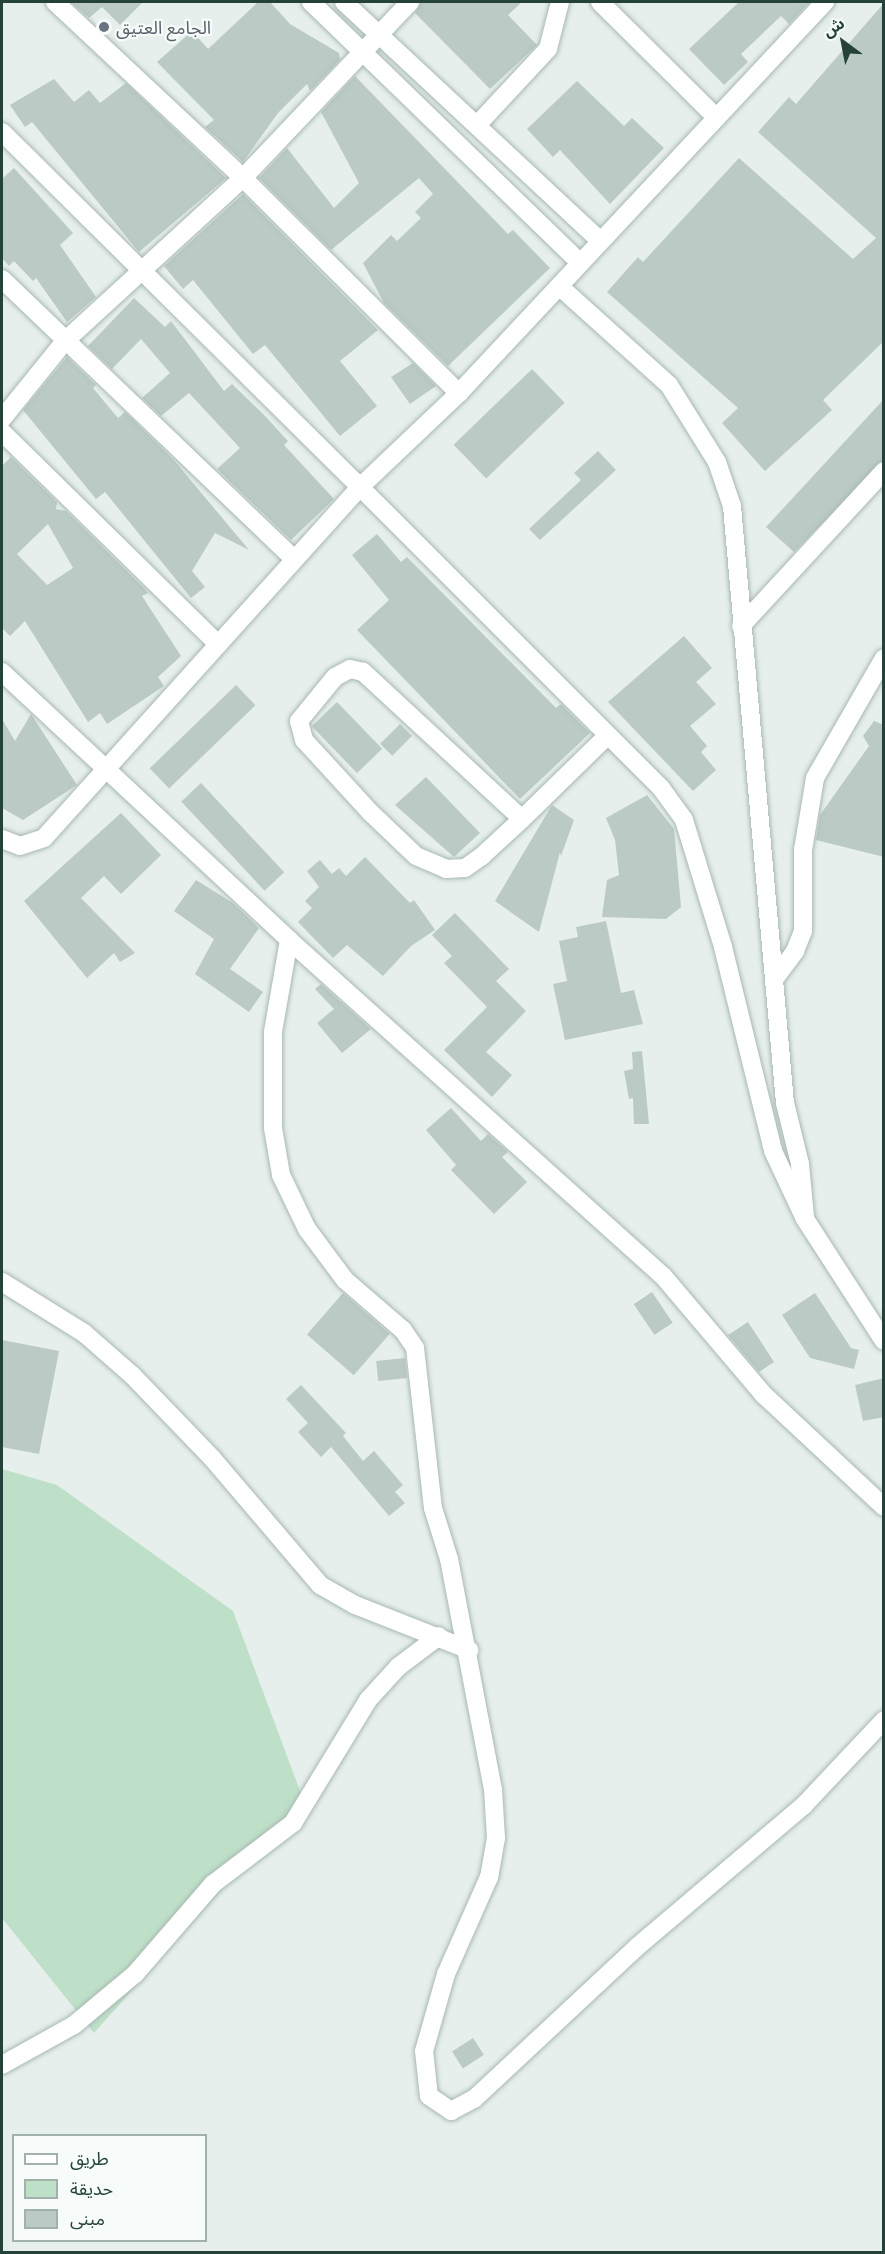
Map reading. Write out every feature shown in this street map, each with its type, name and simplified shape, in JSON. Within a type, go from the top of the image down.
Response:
[{"type":"street","points":[[55,2],[243,178],[459,393]]},
{"type":"street","points":[[312,2],[580,263]]},
{"type":"street","points":[[344,2],[478,124],[600,241]]},
{"type":"street","points":[[2,419],[65,341],[140,268],[243,178],[364,51],[377,34],[410,2]]},
{"type":"street","points":[[478,124],[548,49],[560,2]]},
{"type":"street","points":[[600,2],[716,117]]},
{"type":"street","points":[[2,839],[20,846],[37,843],[108,769],[292,557],[360,487],[459,393],[825,2]]},
{"type":"street","points":[[6,145],[140,268],[661,788],[684,820],[723,947],[773,1151],[805,1219],[884,1341]]},
{"type":"street","points":[[2,279],[292,557]]},
{"type":"street","points":[[559,286],[659,373],[706,441],[732,506],[785,1103],[800,1164],[805,1219]]},
{"type":"street","points":[[2,432],[218,644]]},
{"type":"street","points":[[741,626],[884,471]]},
{"type":"street","points":[[775,978],[803,931],[803,849],[815,778],[884,658]]},
{"type":"street","points":[[522,819],[363,672],[350,669],[335,677],[299,721],[298,731],[311,748],[371,813],[426,860],[446,869],[465,868],[522,819],[607,736]]},
{"type":"street","points":[[2,672],[289,940],[663,1276],[764,1395],[884,1507]]},
{"type":"street","points":[[289,940],[273,1032],[273,1128],[281,1175],[307,1229],[345,1280],[403,1330],[415,1348],[433,1508],[449,1559],[469,1650],[494,1789],[496,1838],[489,1877],[446,1974],[424,2051],[429,2096],[451,2111],[489,2086],[630,1953],[804,1805],[884,1720]]},
{"type":"street","points":[[2,1282],[84,1333],[132,1375],[212,1458],[321,1585],[355,1605],[439,1636],[469,1650]]},
{"type":"street","points":[[2,2066],[74,2025],[135,1974],[213,1884],[293,1823],[368,1700],[398,1667],[439,1636]]},
{"type":"green space","points":[[2,1469],[57,1485],[233,1611],[303,1799],[94,2033],[2,1918]]},
{"type":"building","points":[[71,2],[143,2],[120,25],[102,7],[89,18]]},
{"type":"building","points":[[258,2],[270,2],[290,24],[339,53],[340,60],[310,91],[307,84],[278,113],[243,162],[205,127],[214,120],[157,62],[192,31],[208,49]]},
{"type":"building","points":[[421,2],[522,2],[508,15],[537,45],[490,89],[415,13]]},
{"type":"building","points":[[739,2],[810,2],[789,24],[781,16],[741,54],[748,62],[724,85],[689,49]]},
{"type":"building","points":[[884,3],[884,341],[823,400],[832,410],[765,471],[722,423],[738,408],[607,292],[638,257],[643,262],[739,158],[853,259],[876,238],[758,132],[789,97],[796,104]]},
{"type":"building","points":[[355,76],[508,234],[513,230],[550,268],[448,366],[384,303],[363,263],[391,235],[397,241],[421,218],[415,212],[433,194],[419,178],[331,250],[259,178],[287,148],[334,208],[359,183],[321,112]]},
{"type":"building","points":[[54,79],[74,102],[89,90],[100,103],[126,83],[226,178],[139,252],[32,122],[25,127],[10,105]]},
{"type":"building","points":[[577,81],[624,126],[632,118],[664,148],[610,204],[560,150],[553,157],[527,129]]},
{"type":"building","points":[[14,168],[73,233],[60,245],[96,297],[67,322],[36,278],[33,281],[14,261],[9,266],[2,258],[2,179]]},
{"type":"building","points":[[243,194],[378,330],[340,361],[377,406],[340,436],[265,345],[253,354],[193,280],[183,289],[164,266]]},
{"type":"building","points":[[134,298],[165,327],[171,321],[224,391],[232,384],[265,416],[288,441],[284,445],[334,499],[291,540],[217,469],[240,448],[189,393],[161,416],[142,398],[170,373],[141,339],[112,369],[88,346]]},
{"type":"building","points":[[67,357],[96,385],[93,388],[118,418],[125,412],[173,459],[249,550],[215,533],[192,571],[205,587],[191,598],[105,492],[96,499],[23,410]]},
{"type":"building","points":[[413,363],[436,386],[410,404],[391,377]]},
{"type":"building","points":[[532,369],[565,403],[486,479],[454,445]]},
{"type":"building","points":[[884,399],[884,460],[794,552],[766,527]]},
{"type":"building","points":[[598,451],[616,470],[540,540],[529,529],[581,480],[574,473]]},
{"type":"building","points":[[11,457],[57,502],[56,509],[66,511],[144,588],[148,593],[142,596],[181,656],[158,677],[164,686],[107,724],[100,713],[88,722],[25,621],[10,636],[2,628],[2,466]],"holes":[[[48,524],[73,568],[47,585],[17,554]]]},
{"type":"building","points":[[377,534],[401,562],[407,557],[556,708],[561,704],[590,733],[520,799],[357,630],[389,600],[352,555]]},
{"type":"building","points":[[684,636],[712,668],[696,682],[716,704],[690,726],[707,746],[701,752],[716,770],[693,791],[608,702]]},
{"type":"building","points":[[236,685],[255,705],[169,789],[150,768]]},
{"type":"building","points":[[337,702],[382,749],[357,773],[312,726]]},
{"type":"building","points":[[31,714],[77,785],[23,820],[2,808],[2,719],[15,741]]},
{"type":"building","points":[[874,721],[884,725],[884,857],[816,840],[820,815],[869,746],[863,736]]},
{"type":"building","points":[[400,724],[412,736],[392,756],[380,744]]},
{"type":"building","points":[[426,777],[480,833],[454,857],[395,805]]},
{"type":"building","points":[[201,783],[284,872],[264,891],[181,801]]},
{"type":"building","points":[[647,795],[674,829],[681,907],[666,919],[602,917],[607,880],[619,875],[615,840],[606,818]]},
{"type":"building","points":[[552,805],[574,820],[561,856],[560,852],[539,932],[495,901]]},
{"type":"building","points":[[121,813],[161,855],[121,894],[104,876],[81,898],[135,953],[120,962],[114,953],[87,978],[24,901]]},
{"type":"building","points":[[365,857],[410,903],[414,900],[435,930],[411,946],[383,976],[347,945],[333,958],[298,922],[312,908],[305,901],[319,887],[307,871],[320,860],[332,874],[339,868],[346,876]]},
{"type":"building","points":[[196,880],[233,903],[259,928],[230,969],[263,992],[249,1012],[195,974],[214,939],[174,911]]},
{"type":"building","points":[[455,913],[509,969],[496,981],[526,1011],[486,1052],[512,1075],[492,1097],[444,1050],[487,1007],[444,963],[452,956],[432,935]]},
{"type":"building","points":[[606,921],[621,993],[634,990],[643,1024],[565,1040],[553,984],[567,981],[559,941],[578,937],[576,927]]},
{"type":"building","points":[[321,984],[371,1029],[342,1053],[317,1023],[334,1009],[315,989]]},
{"type":"building","points":[[642,1051],[649,1124],[634,1124],[633,1098],[629,1099],[624,1071],[633,1069],[632,1052]]},
{"type":"building","points":[[451,1108],[481,1141],[488,1134],[508,1152],[502,1157],[527,1182],[494,1214],[451,1170],[456,1165],[426,1130]]},
{"type":"building","points":[[652,1292],[673,1323],[654,1335],[634,1304]]},
{"type":"building","points":[[343,1293],[390,1334],[354,1375],[307,1335]]},
{"type":"building","points":[[815,1293],[851,1348],[859,1350],[854,1369],[810,1358],[782,1315]]},
{"type":"building","points":[[748,1322],[774,1362],[759,1372],[728,1335]]},
{"type":"building","points":[[2,1340],[59,1351],[39,1454],[2,1447]]},
{"type":"building","points":[[405,1358],[407,1378],[378,1381],[376,1361]]},
{"type":"building","points":[[884,1378],[884,1417],[863,1421],[855,1385]]},
{"type":"building","points":[[301,1385],[346,1433],[343,1436],[363,1461],[374,1451],[403,1485],[395,1492],[405,1503],[389,1516],[331,1447],[321,1457],[298,1432],[308,1423],[286,1399]]},
{"type":"building","points":[[473,2038],[484,2055],[463,2068],[452,2052]]},
{"type":"place","name":"الجامع العتيق","points":[[104,27]]}]
